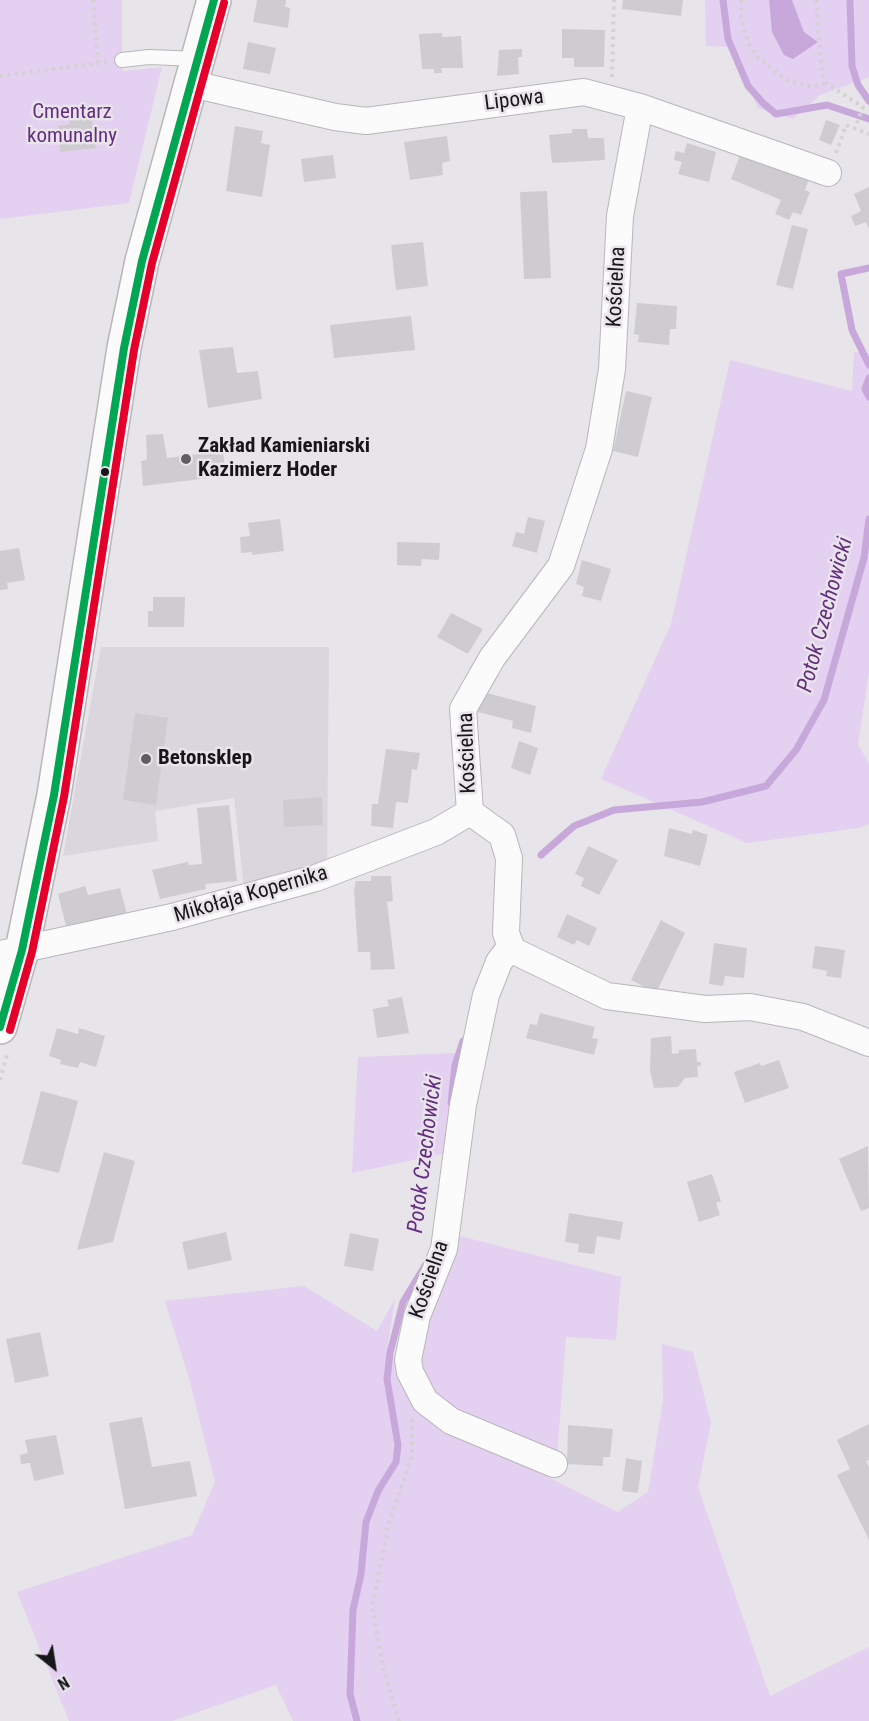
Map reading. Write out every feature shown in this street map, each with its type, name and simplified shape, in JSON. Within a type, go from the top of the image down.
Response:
[{"type":"street","points":[[0,1027],[11,952],[54,795],[124,348],[142,261],[213,0]]},
{"type":"street","name":"Lipowa","points":[[195,72],[335,117],[366,121],[584,92],[639,107],[828,173]]},
{"type":"street","name":"Kościelna","points":[[554,1464],[451,1421],[425,1401],[410,1372],[410,1341],[417,1316],[444,1249],[463,1105],[486,995],[499,962],[511,946],[506,933],[509,858],[502,835],[470,812],[463,709],[492,658],[561,566],[599,449],[612,369],[620,216],[639,107]]},
{"type":"street","name":"Mikołaja Kopernika","points":[[11,952],[172,917],[316,878],[436,832],[470,812]]},
{"type":"street","points":[[511,946],[512,950],[607,996],[705,1009],[750,1007],[803,1017],[869,1043]]},
{"type":"lane","points":[[122,60],[149,57],[195,72]]},
{"type":"path","points":[[93,0],[98,63]]},
{"type":"path","points":[[611,99],[614,0]]},
{"type":"path","points":[[741,0],[741,20],[749,44],[758,58],[788,81],[812,87],[826,83]]},
{"type":"path","points":[[816,0],[820,56],[826,83],[863,107],[855,128]]},
{"type":"path","points":[[0,76],[122,60]]},
{"type":"path","points":[[828,173],[846,125],[869,134]]},
{"type":"path","points":[[399,1721],[384,1671],[372,1607],[389,1523],[412,1456],[414,1433],[406,1389],[410,1372]]},
{"type":"shaded area","points":[[769,0],[792,0],[804,32],[818,42],[793,59],[784,55],[772,32]]},
{"type":"shaded area","points":[[101,647],[329,647],[327,863],[244,887],[234,798],[155,811],[158,841],[63,856]]},
{"type":"green space","name":"Cmentarz komunalny","points":[[0,0],[122,0],[122,71],[162,67],[129,203],[0,219]]},
{"type":"green space","points":[[705,0],[869,0],[869,77],[820,95],[793,119],[758,108],[730,47],[706,46]]},
{"type":"green space","points":[[854,352],[869,353],[869,672],[858,744],[869,764],[869,824],[859,828],[747,843],[601,779],[671,624],[730,360],[852,391]]},
{"type":"green space","points":[[456,1053],[445,1153],[352,1173],[358,1057]]},
{"type":"green space","points":[[456,1235],[621,1277],[616,1340],[566,1337],[557,1457],[448,1410],[416,1372],[418,1328]]},
{"type":"green space","points":[[304,1286],[377,1331],[395,1299],[388,1343],[409,1399],[430,1418],[618,1512],[648,1492],[663,1401],[662,1344],[693,1352],[711,1423],[698,1487],[770,1696],[869,1647],[869,1721],[293,1721],[276,1685],[172,1721],[69,1721],[17,1592],[192,1535],[215,1482],[189,1378],[165,1301]]},
{"type":"building","points":[[257,0],[286,0],[285,7],[290,8],[288,28],[253,22]]},
{"type":"building","points":[[623,0],[683,0],[681,16],[622,9]]},
{"type":"building","points":[[562,29],[605,30],[604,67],[574,67],[574,58],[562,58]]},
{"type":"building","points":[[442,33],[442,37],[461,36],[463,68],[441,68],[442,73],[434,73],[434,69],[422,69],[419,34]]},
{"type":"building","points":[[248,42],[276,48],[270,74],[243,69]]},
{"type":"building","points":[[522,49],[522,57],[518,57],[519,74],[497,76],[499,50]]},
{"type":"building","points":[[90,108],[96,148],[60,152],[58,126],[70,124],[69,110]]},
{"type":"building","points":[[826,120],[840,125],[831,145],[819,140]]},
{"type":"building","points":[[235,126],[263,131],[261,143],[270,145],[262,197],[226,191]]},
{"type":"building","points":[[572,129],[587,129],[588,138],[604,138],[605,160],[552,163],[549,135],[572,133]]},
{"type":"building","points":[[447,136],[450,161],[442,163],[443,175],[410,180],[404,142]]},
{"type":"building","points":[[687,143],[716,152],[709,182],[678,174],[682,162],[674,160],[676,151],[684,153]]},
{"type":"building","points":[[742,150],[810,176],[805,190],[810,192],[801,215],[793,212],[789,220],[775,214],[781,200],[731,179]]},
{"type":"building","points":[[333,155],[336,178],[304,182],[301,159]]},
{"type":"building","points":[[869,187],[869,229],[866,222],[855,226],[851,216],[861,211],[854,194]]},
{"type":"building","points":[[547,191],[551,278],[524,279],[520,192]]},
{"type":"building","points":[[792,225],[808,229],[793,289],[776,285]]},
{"type":"building","points":[[423,242],[428,286],[396,290],[391,245]]},
{"type":"building","points":[[637,303],[677,306],[676,329],[670,329],[669,345],[638,342],[639,335],[634,334]]},
{"type":"building","points":[[411,316],[415,350],[334,358],[330,325]]},
{"type":"building","points":[[233,347],[237,373],[258,371],[262,399],[208,408],[199,350]]},
{"type":"building","points":[[626,391],[652,397],[638,457],[613,451]]},
{"type":"building","name":"Zakład Kamieniarski Kazimierz Hoder","points":[[163,434],[167,458],[223,451],[226,476],[143,486],[141,461],[147,460],[146,435]]},
{"type":"building","points":[[528,517],[545,521],[537,553],[512,546],[516,532],[524,534]]},
{"type":"building","points":[[280,519],[284,551],[252,555],[252,552],[241,553],[240,537],[250,536],[248,523]]},
{"type":"building","points":[[397,542],[440,543],[439,560],[422,559],[421,566],[397,565]]},
{"type":"building","points":[[19,548],[25,580],[7,583],[8,589],[0,590],[0,551]]},
{"type":"building","points":[[582,560],[611,569],[601,601],[582,596],[584,587],[576,584]]},
{"type":"building","points":[[153,597],[185,597],[184,627],[148,627],[148,611],[153,611]]},
{"type":"building","points":[[451,613],[483,629],[468,654],[437,637]]},
{"type":"building","points":[[483,692],[536,706],[531,733],[512,728],[513,721],[478,712]]},
{"type":"building","name":"Betonsklep","points":[[135,713],[168,718],[156,805],[123,800]]},
{"type":"building","points":[[519,741],[538,748],[530,775],[511,768]]},
{"type":"building","points":[[386,749],[420,753],[417,770],[412,769],[408,803],[396,802],[393,828],[371,826],[372,804],[378,804]]},
{"type":"building","points":[[322,797],[323,825],[284,827],[283,800]]},
{"type":"building","points":[[229,805],[237,881],[205,884],[206,889],[160,899],[152,870],[188,862],[189,865],[202,864],[197,808]]},
{"type":"building","points":[[669,828],[692,834],[693,830],[708,835],[700,866],[664,856]]},
{"type":"building","points":[[588,846],[618,860],[599,895],[581,886],[584,878],[575,874]]},
{"type":"building","points":[[371,876],[391,876],[393,901],[387,902],[395,969],[371,970],[370,952],[358,952],[354,890],[356,881],[371,881]]},
{"type":"building","points":[[85,886],[88,895],[120,888],[127,914],[67,930],[58,894]]},
{"type":"building","points":[[567,914],[597,928],[589,946],[577,940],[574,945],[557,937]]},
{"type":"building","points":[[661,920],[685,933],[656,993],[631,980]]},
{"type":"building","points":[[714,943],[747,948],[744,978],[725,976],[723,986],[709,984]]},
{"type":"building","points":[[815,946],[845,950],[841,978],[826,976],[827,971],[812,968]]},
{"type":"building","points":[[402,997],[409,1033],[377,1038],[373,1009],[389,1006],[387,1000]]},
{"type":"building","points":[[540,1013],[595,1027],[592,1038],[598,1039],[594,1055],[526,1038],[530,1024],[537,1025]]},
{"type":"building","points":[[57,1028],[78,1034],[79,1028],[105,1036],[96,1067],[80,1062],[78,1068],[60,1064],[61,1060],[49,1056]]},
{"type":"building","points":[[671,1036],[672,1054],[679,1053],[679,1050],[696,1049],[697,1062],[701,1062],[701,1066],[697,1066],[698,1077],[685,1078],[678,1087],[654,1088],[650,1070],[651,1038]]},
{"type":"building","points":[[779,1060],[789,1088],[745,1103],[734,1072],[760,1063],[761,1066]]},
{"type":"building","points":[[41,1091],[78,1101],[59,1173],[22,1164]]},
{"type":"building","points":[[868,1146],[869,1208],[861,1211],[839,1159]]},
{"type":"building","points":[[104,1152],[135,1161],[113,1242],[77,1250]]},
{"type":"building","points":[[712,1174],[721,1201],[716,1203],[720,1215],[699,1222],[687,1182]]},
{"type":"building","points":[[569,1213],[623,1222],[620,1240],[597,1236],[594,1254],[578,1252],[579,1244],[565,1242]]},
{"type":"building","points":[[226,1232],[232,1260],[188,1270],[182,1242]]},
{"type":"building","points":[[350,1233],[379,1239],[373,1271],[344,1266]]},
{"type":"building","points":[[40,1332],[49,1376],[15,1383],[6,1339]]},
{"type":"building","points":[[142,1417],[152,1467],[190,1461],[197,1496],[125,1509],[109,1423]]},
{"type":"building","points":[[869,1424],[869,1460],[866,1461],[869,1467],[869,1540],[837,1475],[850,1469],[837,1440]]},
{"type":"building","points":[[568,1425],[613,1429],[610,1457],[603,1457],[603,1466],[567,1464]]},
{"type":"building","points":[[56,1435],[64,1474],[34,1481],[30,1463],[21,1464],[20,1455],[28,1453],[25,1440]]},
{"type":"building","points":[[626,1458],[642,1461],[638,1493],[622,1491]]},
{"type":"waterway","points":[[723,0],[728,39],[748,86],[776,114],[827,105],[869,119]]},
{"type":"waterway","name":"Potok Czechowicki","points":[[850,0],[852,66],[858,85],[869,101]]},
{"type":"waterway","name":"Potok Czechowicki","points":[[869,268],[841,274],[852,330],[869,365]]},
{"type":"waterway","name":"Potok Czechowicki","points":[[869,378],[865,389],[869,397]]},
{"type":"waterway","name":"Potok Czechowicki","points":[[541,855],[574,826],[614,810],[702,802],[766,786],[796,750],[824,700],[864,558],[869,519]]},
{"type":"waterway","name":"Potok Czechowicki","points":[[451,1103],[455,1065],[463,1041]]},
{"type":"waterway","name":"Potok Czechowicki","points":[[357,1721],[350,1694],[353,1610],[361,1574],[366,1522],[378,1491],[396,1462],[398,1445],[387,1379],[390,1353],[403,1302],[426,1264]]},
{"type":"transit line","points":[[0,1027],[22,950],[54,795],[124,348],[142,261],[214,0]]},
{"type":"transit line","points":[[10,1030],[32,952],[64,797],[134,350],[152,263],[224,3]]},
{"type":"place","name":"Zakład Kamieniarski Kazimierz Hoder","points":[[186,459]]},
{"type":"place","name":"Betonsklep","points":[[146,759]]}]
